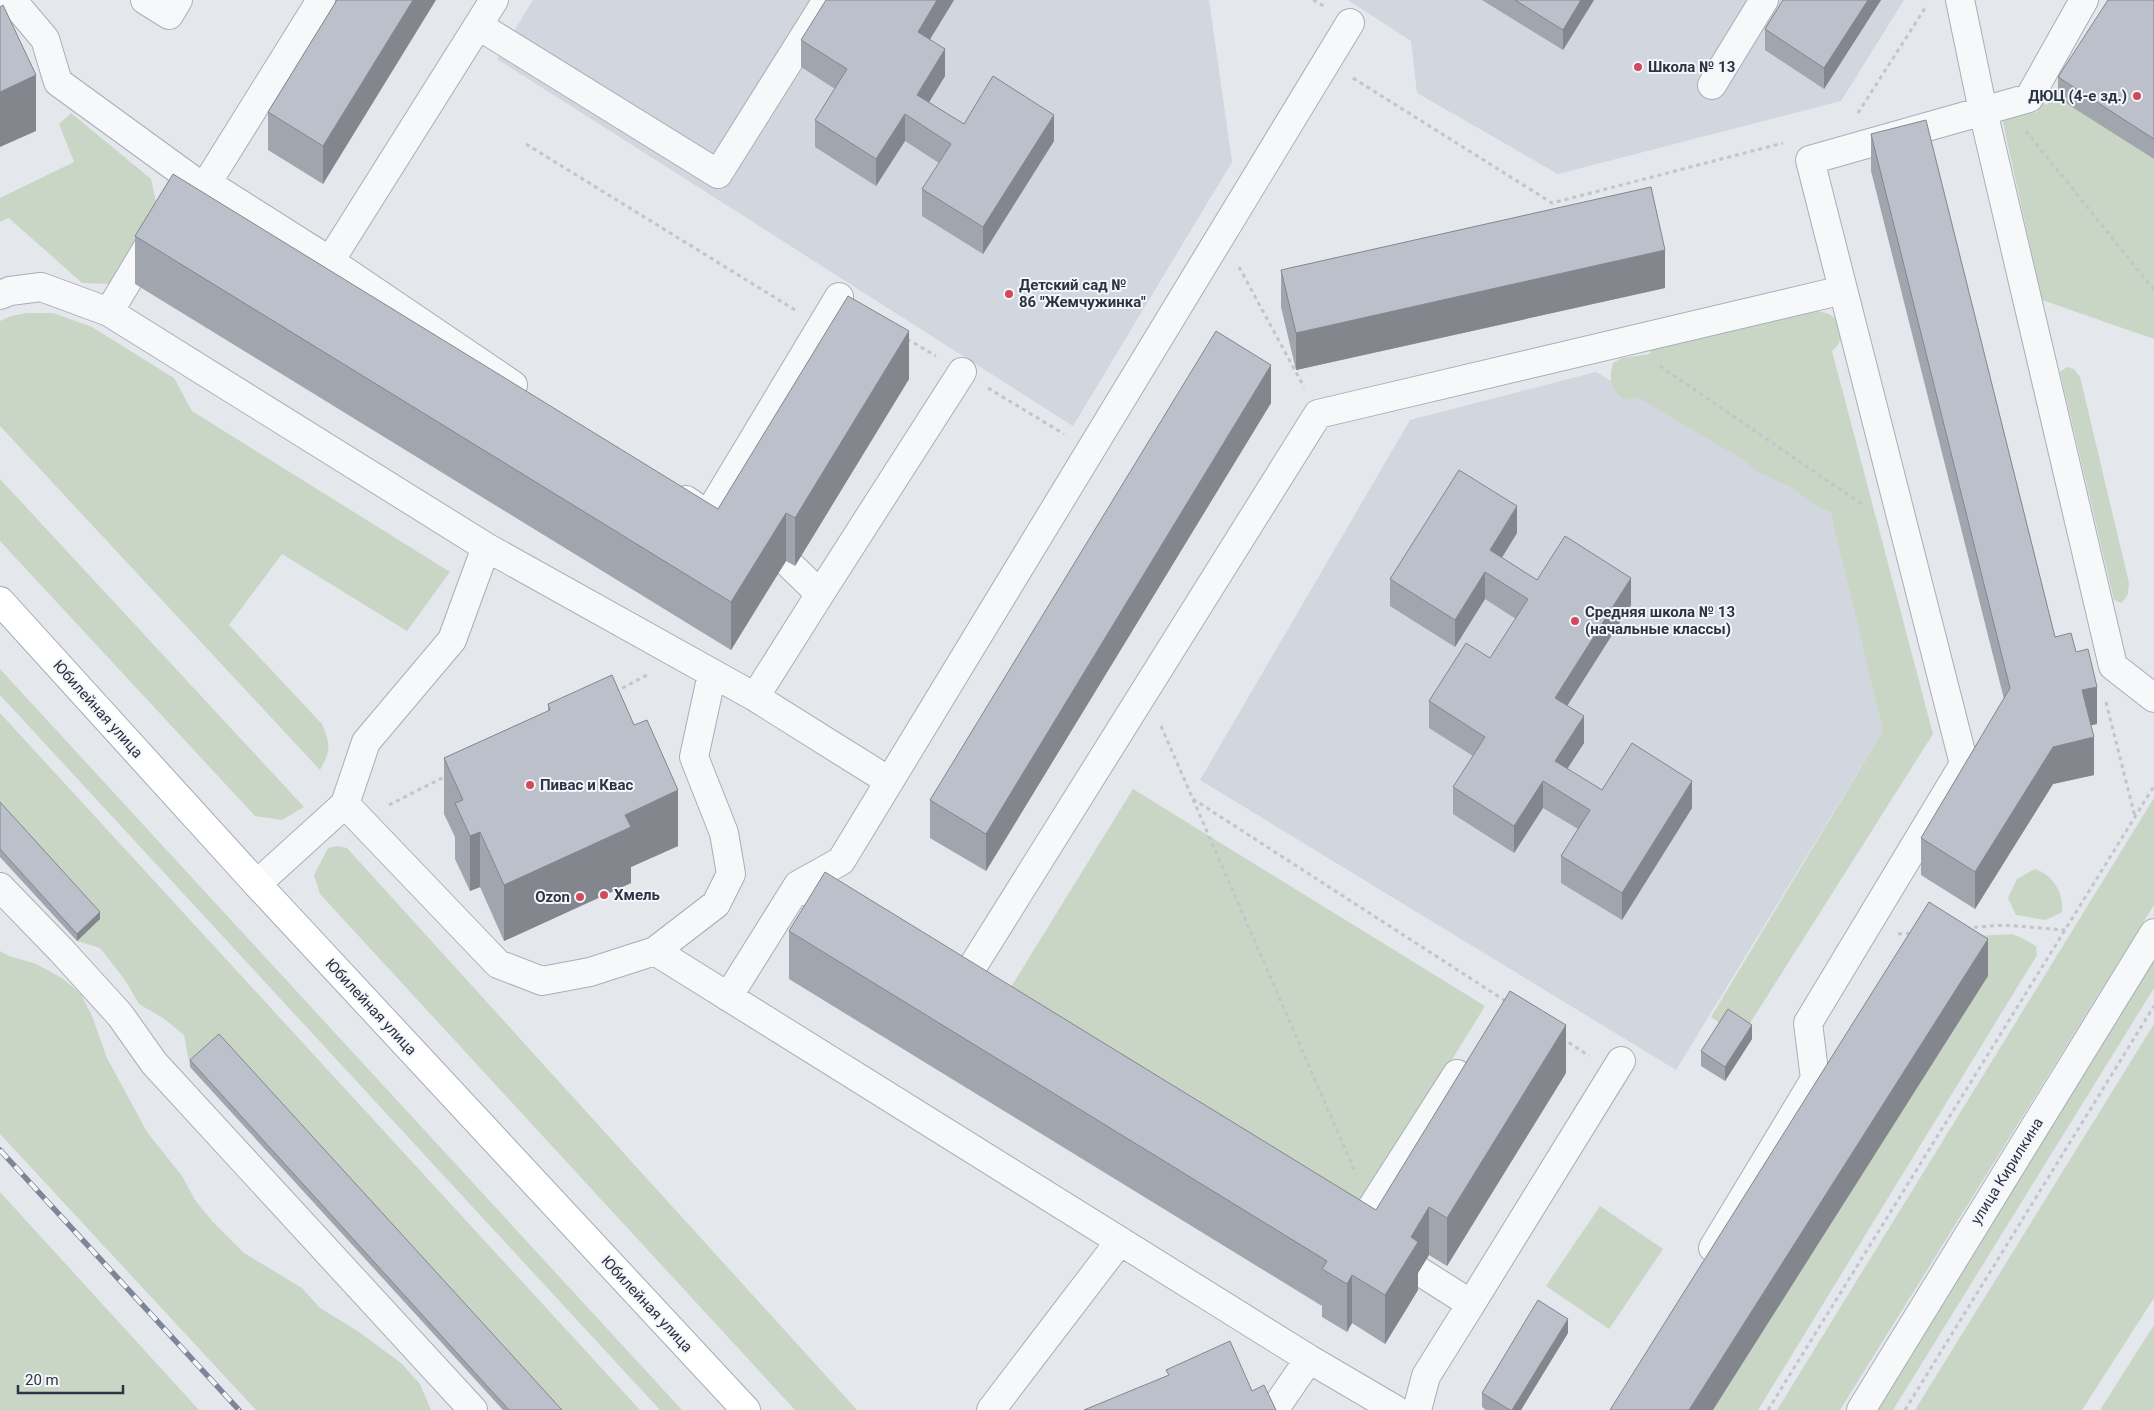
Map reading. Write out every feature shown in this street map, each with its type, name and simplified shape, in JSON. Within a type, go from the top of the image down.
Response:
[{"type":"main road","name":"Юбилейная улица","points":[[0,601],[257,884],[746,1410]]},
{"type":"street","points":[[12,0],[45,39],[58,82],[204,184],[330,261],[534,400]]},
{"type":"street","points":[[145,0],[169,15],[178,0]]},
{"type":"street","points":[[109,312],[176,200],[204,184],[321,0]]},
{"type":"street","points":[[330,261],[494,0]]},
{"type":"street","points":[[479,26],[718,174],[827,0]]},
{"type":"street","points":[[1712,85],[1764,0]]},
{"type":"street","points":[[1960,0],[1994,108],[2113,666],[2154,698]]},
{"type":"street","points":[[1702,1266],[1815,1079],[1808,1023],[1964,764],[1810,160],[2029,98],[2084,0]]},
{"type":"street","points":[[728,997],[798,885],[841,861],[1350,22]]},
{"type":"street","points":[[0,295],[10,290],[41,287],[109,312],[486,546],[682,658],[755,697],[889,781]]},
{"type":"street","points":[[960,985],[1318,414],[1843,290]]},
{"type":"street","points":[[666,487],[718,520],[838,297]]},
{"type":"street","points":[[755,697],[962,372]]},
{"type":"street","points":[[257,884],[352,812],[366,742],[452,640],[486,546]]},
{"type":"street","points":[[786,561],[820,594]]},
{"type":"street","points":[[352,812],[498,964],[542,981],[590,972],[655,951],[716,904],[730,874],[724,833],[694,757],[712,674]]},
{"type":"street","points":[[798,885],[831,905]]},
{"type":"street","points":[[0,887],[120,1015],[154,1063],[473,1410]]},
{"type":"street","name":"улица Кирилкина","points":[[1861,1410],[2154,932]]},
{"type":"street","points":[[655,951],[1309,1359],[1396,1410]]},
{"type":"street","points":[[936,970],[986,1000]]},
{"type":"street","points":[[1417,1410],[1426,1376],[1617,1067]]},
{"type":"street","points":[[1324,1208],[1369,1227],[1457,1074]]},
{"type":"street","points":[[991,1410],[1120,1241]]},
{"type":"street","points":[[1419,1271],[1471,1304]]},
{"type":"street","points":[[1274,1410],[1309,1359]]},
{"type":"path","points":[[1854,118],[1930,0]]},
{"type":"path","points":[[1326,62],[1552,202],[1792,141]]},
{"type":"path","points":[[1994,108],[2154,290]]},
{"type":"path","points":[[526,144],[821,326]]},
{"type":"path","points":[[1221,234],[1318,414]]},
{"type":"path","points":[[1624,342],[1865,506]]},
{"type":"path","points":[[613,693],[682,658]]},
{"type":"path","points":[[1145,690],[1192,798],[1369,1227]]},
{"type":"path","points":[[352,812],[456,772]]},
{"type":"path","points":[[1768,1410],[2154,786]]},
{"type":"path","points":[[1192,798],[1515,1008]]},
{"type":"path","points":[[1965,928],[2004,925],[2065,930]]},
{"type":"path","points":[[1858,938],[1916,932]]},
{"type":"path","points":[[1905,1410],[2154,1006]]},
{"type":"path","points":[[1556,1035],[1617,1067]]},
{"type":"shaded area","name":"Детский сад № 86 \"Жемчужинка\"","points":[[533,0],[1209,0],[1232,162],[1073,426],[497,59]]},
{"type":"shaded area","name":"Школа № 13","points":[[1348,0],[1904,0],[1841,101],[1558,174],[1417,93],[1411,41]]},
{"type":"shaded area","name":"Средняя школа № 13 (начальные классы)","points":[[1596,372],[1830,511],[1883,731],[1676,1070],[1200,780],[1410,420]]},
{"type":"green space","points":[[2114,0],[2154,0],[2154,339],[2042,300],[2002,118],[2037,112],[2042,102],[2047,105]]},
{"type":"green space","points":[[71,113],[151,179],[157,207],[112,284],[82,283],[9,218],[0,222],[0,198],[74,162],[59,124]]},
{"type":"green space","points":[[1810,309],[1829,314],[1837,320],[1840,329],[1840,340],[1832,351],[1933,734],[1747,1028],[1721,1024],[1711,1017],[1883,731],[1830,511],[1814,504],[1790,487],[1762,474],[1747,462],[1637,397],[1625,400],[1614,388],[1611,374],[1613,363],[1622,358],[1650,354],[1652,347]]},
{"type":"green space","points":[[27,313],[53,313],[92,327],[174,378],[192,411],[450,572],[407,631],[282,554],[229,625],[322,724],[327,738],[328,752],[320,770],[0,426],[0,321],[11,316]]},
{"type":"green space","points":[[2067,367],[2074,369],[2080,377],[2129,583],[2128,594],[2122,603],[2114,600],[2060,372]]},
{"type":"green space","points":[[0,479],[304,807],[282,820],[255,816],[0,541]]},
{"type":"green space","points":[[0,669],[682,1410],[660,1410],[0,695]]},
{"type":"green space","points":[[0,713],[640,1410],[555,1410],[219,1041],[190,1067],[184,1035],[163,1018],[139,1004],[125,980],[100,948],[77,941],[100,919],[0,809]]},
{"type":"green space","points":[[1133,789],[1485,1006],[1363,1205],[1011,987]]},
{"type":"green space","points":[[2154,798],[2154,905],[1840,1410],[1777,1410]]},
{"type":"green space","points":[[338,846],[347,848],[857,1410],[795,1410],[320,894],[314,875],[328,848]]},
{"type":"green space","points":[[2035,869],[2052,880],[2061,898],[2062,912],[2046,920],[2016,915],[2008,898],[2017,879]]},
{"type":"green space","points":[[2011,934],[2036,946],[2037,955],[1758,1410],[1713,1410],[1929,939]]},
{"type":"green space","points":[[0,951],[9,956],[36,964],[62,978],[81,994],[92,1016],[107,1058],[147,1132],[182,1176],[195,1200],[212,1221],[244,1253],[302,1288],[320,1308],[356,1330],[401,1363],[420,1384],[431,1410],[256,1410],[0,1134]]},
{"type":"green space","points":[[2154,958],[2154,988],[1893,1410],[1875,1410]]},
{"type":"green space","points":[[2154,1024],[2154,1298],[2082,1410],[1915,1410]]},
{"type":"green space","points":[[0,1192],[199,1410],[0,1410]]},
{"type":"green space","points":[[1600,1206],[1663,1249],[1609,1329],[1546,1286]]},
{"type":"green space","points":[[2154,1325],[2154,1410],[2100,1410]]},
{"type":"building","points":[[337,0],[413,0],[323,146],[268,112]]},
{"type":"building","points":[[826,0],[937,0],[918,32],[945,49],[917,95],[964,124],[993,76],[1054,115],[983,227],[922,189],[951,144],[905,114],[876,159],[815,120],[847,69],[801,40]]},
{"type":"building","points":[[1515,0],[1581,0],[1563,30]]},
{"type":"building","points":[[1783,0],[1868,0],[1824,68],[1765,29]]},
{"type":"building","points":[[2108,0],[2154,0],[2154,139],[2058,77]]},
{"type":"building","points":[[3,5],[36,75],[0,92],[0,7]]},
{"type":"building","points":[[1926,120],[2055,637],[2071,633],[2076,652],[2088,649],[2097,687],[2082,690],[2094,737],[2053,747],[1975,872],[1921,838],[2010,688],[1871,134]]},
{"type":"building","points":[[173,174],[718,509],[848,296],[909,331],[795,518],[786,513],[731,602],[135,236]]},
{"type":"building","points":[[1651,187],[1665,250],[1296,333],[1281,270]]},
{"type":"building","points":[[1216,331],[1271,365],[986,834],[930,800]]},
{"type":"building","points":[[1459,470],[1517,506],[1490,550],[1537,580],[1565,536],[1631,578],[1555,698],[1584,716],[1555,761],[1602,790],[1632,743],[1692,781],[1622,893],[1561,856],[1590,810],[1543,781],[1514,826],[1453,787],[1485,737],[1429,701],[1466,643],[1490,658],[1528,599],[1485,572],[1455,620],[1390,579]]},
{"type":"building","points":[[612,675],[634,725],[647,720],[678,790],[625,815],[631,827],[504,885],[480,832],[470,836],[455,803],[463,800],[444,758],[550,710],[548,704]]},
{"type":"building","points":[[0,802],[100,912],[77,934],[0,849]]},
{"type":"building","points":[[825,872],[1376,1210],[1510,991],[1566,1025],[1447,1218],[1429,1207],[1411,1237],[1418,1242],[1385,1295],[1352,1275],[1347,1284],[1322,1269],[1327,1261],[789,931]]},
{"type":"building","points":[[1929,902],[1988,939],[1689,1410],[1610,1410]]},
{"type":"building","points":[[1728,1009],[1752,1025],[1725,1067],[1701,1051]]},
{"type":"building","points":[[219,1034],[562,1410],[509,1410],[190,1060]]},
{"type":"building","points":[[1538,1300],[1568,1319],[1512,1410],[1510,1410],[1482,1393]]},
{"type":"building","points":[[1230,1341],[1252,1391],[1264,1385],[1276,1410],[1084,1410],[1169,1375],[1166,1370]]},
{"type":"railway","points":[[0,1150],[239,1410]]},
{"type":"place","name":"Школа № 13","points":[[1638,67]]},
{"type":"place","name":"ДЮЦ (4-е зд.)","points":[[2137,96]]},
{"type":"place","name":"Детский сад № 86 \"Жемчужинка\"","points":[[1009,294]]},
{"type":"place","name":"Средняя школа № 13 (начальные классы)","points":[[1575,621]]},
{"type":"place","name":"Пивас и Квас","points":[[530,785]]},
{"type":"place","name":"Хмель","points":[[604,895]]},
{"type":"place","name":"Ozon","points":[[580,897]]}]
